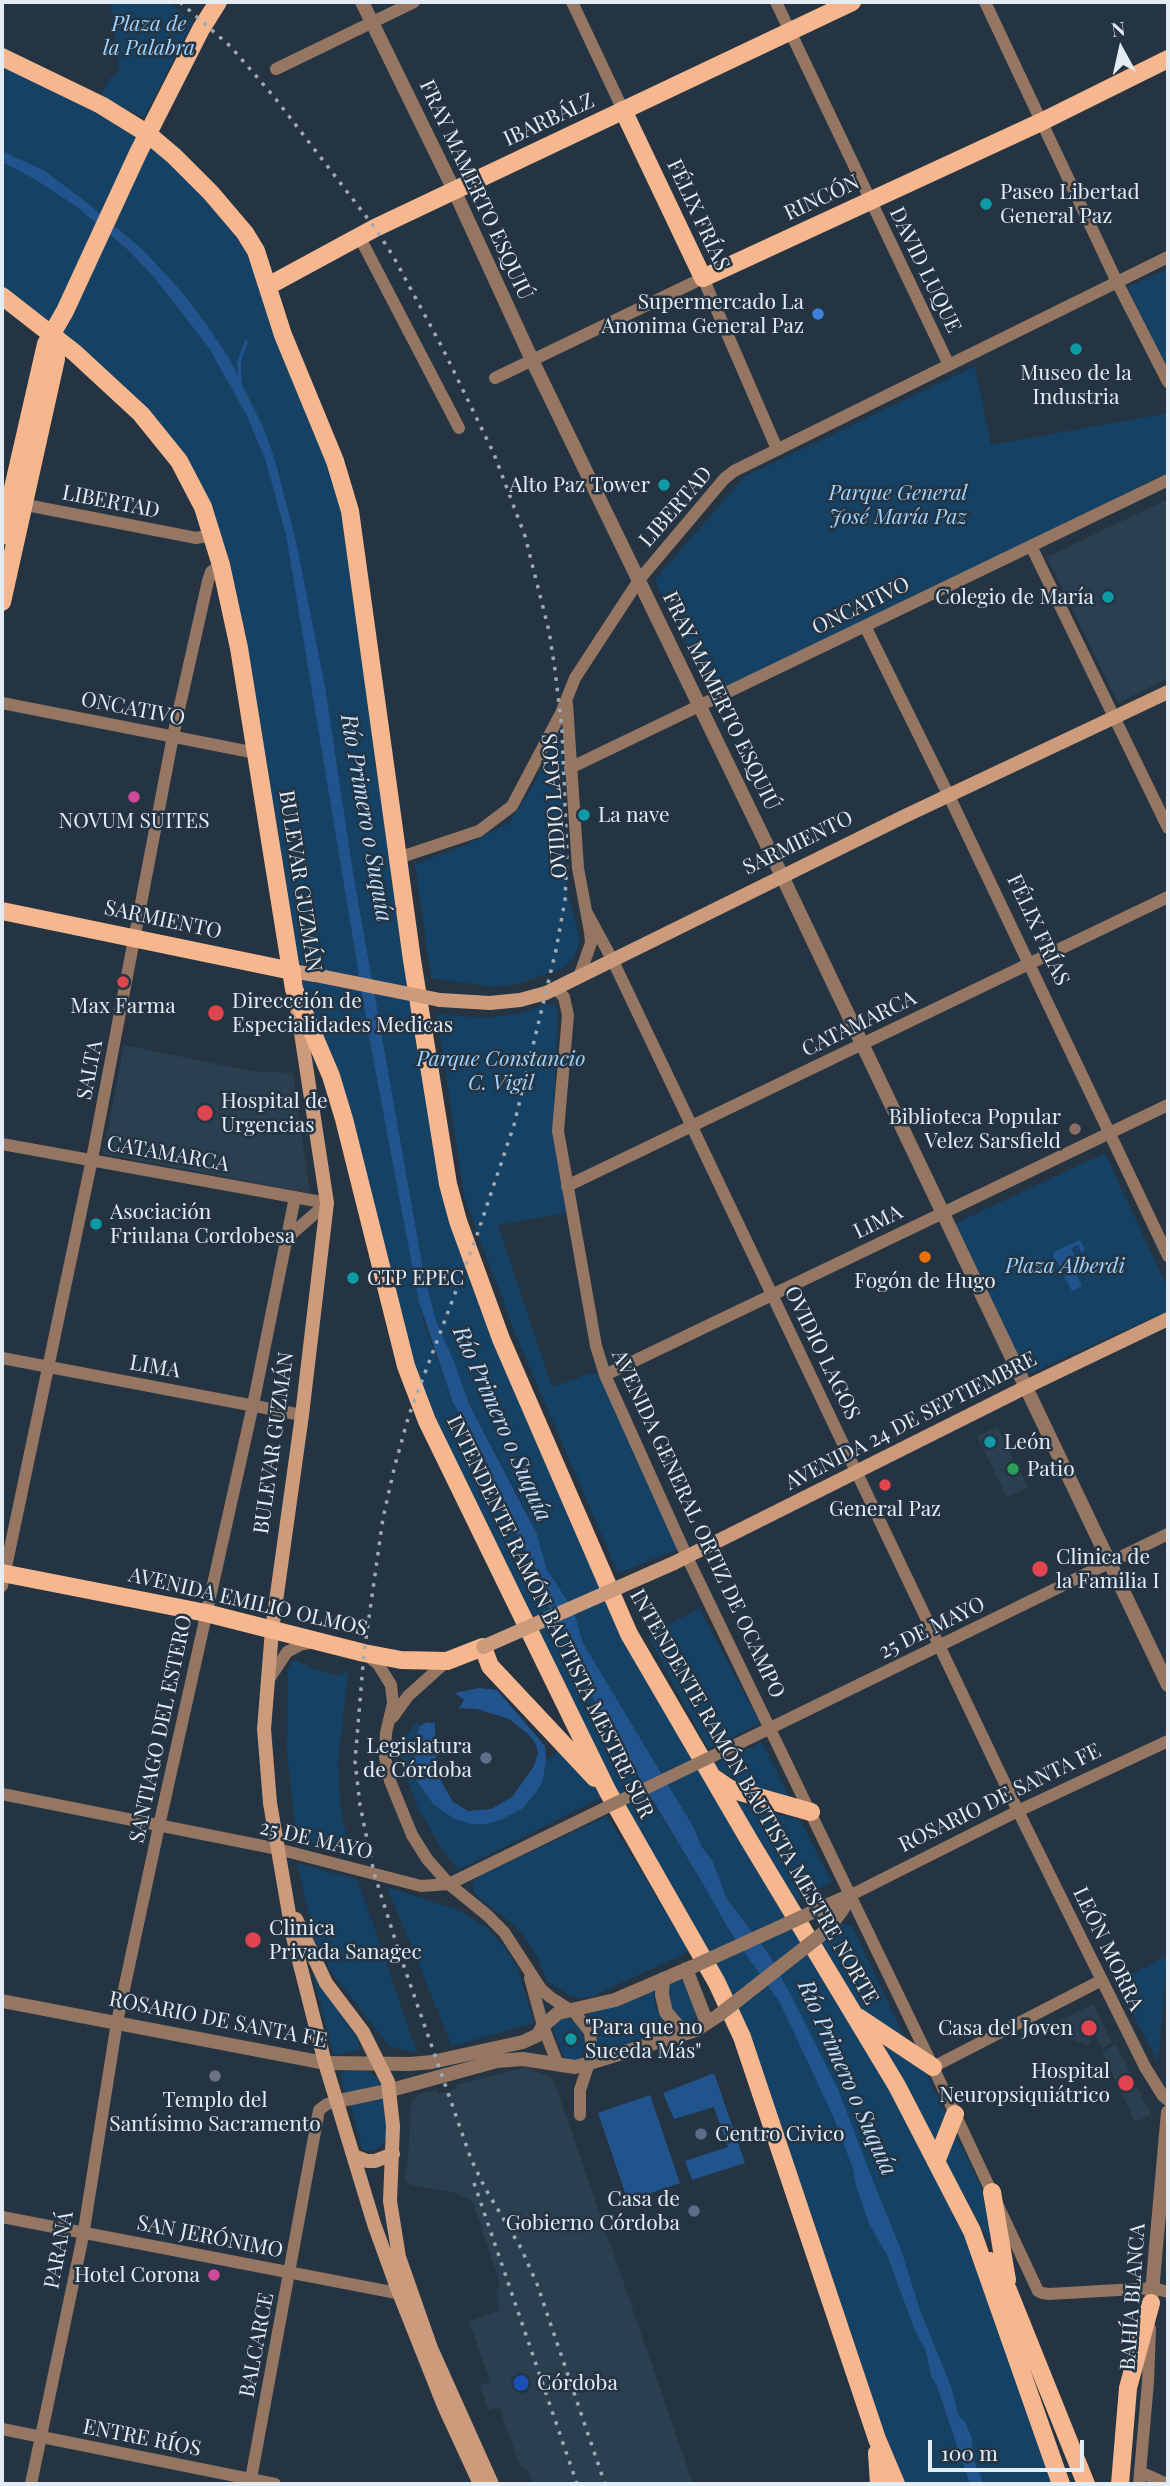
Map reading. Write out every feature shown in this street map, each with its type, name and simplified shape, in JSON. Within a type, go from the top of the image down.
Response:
[{"type":"main road","points":[[2,536],[56,359],[53,335],[138,153],[201,29],[218,2]]},
{"type":"main road","name":"IBARBÁLZ","points":[[268,286],[359,236],[852,2]]},
{"type":"main road","name":"INTENDENTE RAMÓN BAUTISTA MESTRE NORTE","points":[[2,57],[102,105],[148,134],[174,156],[232,215],[256,251],[283,335],[335,461],[350,511],[398,858],[448,1184],[458,1221],[501,1339],[617,1611],[711,1776],[897,2086],[972,2231],[1061,2484]]},
{"type":"main road","name":"RINCÓN","points":[[703,278],[1041,122],[1168,59]]},
{"type":"main road","name":"FÉLIX FRÍAS","points":[[623,110],[703,278]]},
{"type":"main road","name":"BULEVAR GUZMÁN","points":[[2,296],[53,335],[124,398],[165,443],[197,492],[213,535],[239,648],[327,1203],[302,1415],[272,1630],[264,1729],[265,1765],[293,1937],[325,2063],[354,2156],[405,2294]]},
{"type":"main road","points":[[2,602],[12,503]]},
{"type":"main road","name":"SARMIENTO","points":[[2,911],[135,937],[293,980],[315,975],[440,1000],[490,1003],[520,1000],[556,989],[782,876],[1168,692]]},
{"type":"main road","name":"INTENDENTE RAMÓN BAUTISTA MESTRE SUR","points":[[293,980],[335,1087],[397,1334],[427,1421],[607,1799],[718,1983],[742,2038],[877,2439],[896,2484]]},
{"type":"main road","name":"AVENIDA 24 DE SEPTIEMBRE","points":[[483,1647],[685,1563],[857,1472],[1168,1319]]},
{"type":"main road","name":"AVENIDA EMILIO OLMOS","points":[[3,1577],[206,1613],[401,1660],[447,1661],[483,1647]]},
{"type":"main road","points":[[483,1647],[490,1666],[607,1799]]},
{"type":"main road","points":[[711,1776],[730,1789],[811,1812]]},
{"type":"main road","name":"BULEVAR GUZMÁN","points":[[286,1891],[319,1971],[363,2032],[391,2090],[391,2218],[405,2294]]},
{"type":"main road","points":[[852,2014],[933,2067]]},
{"type":"main road","points":[[936,2162],[955,2114]]},
{"type":"main road","points":[[354,2156],[375,2161],[393,2154]]},
{"type":"main road","points":[[992,2192],[1009,2290]]},
{"type":"main road","points":[[972,2231],[1009,2290],[1086,2484]]},
{"type":"main road","points":[[405,2294],[444,2406],[480,2484]]},
{"type":"main road","points":[[405,2294],[492,2484]]},
{"type":"main road","points":[[1120,2484],[1128,2388],[1152,2295]]},
{"type":"main road","points":[[877,2439],[879,2484]]},
{"type":"street","name":"FRAY MAMERTO ESQUIÚ","points":[[362,2],[1168,1685]]},
{"type":"street","points":[[276,69],[414,2]]},
{"type":"street","name":"FÉLIX FRÍAS","points":[[572,2],[623,110]]},
{"type":"street","name":"DAVID LUQUE","points":[[776,2],[949,365]]},
{"type":"street","points":[[985,2],[1117,282],[1168,382]]},
{"type":"street","points":[[359,236],[459,428]]},
{"type":"street","name":"LIBERTAD","points":[[398,858],[479,831],[512,806],[561,713],[576,678],[639,580],[724,479],[734,471],[1168,257]]},
{"type":"street","name":"FÉLIX FRÍAS","points":[[703,278],[777,449]]},
{"type":"street","name":"RINCÓN","points":[[495,378],[703,278]]},
{"type":"street","name":"ONCATIVO","points":[[570,768],[1168,480]]},
{"type":"street","name":"LIBERTAD","points":[[12,503],[196,538],[213,535]]},
{"type":"street","points":[[1031,546],[1168,828]]},
{"type":"street","name":"SALTA","points":[[3,1577],[50,1367],[173,736],[208,581],[211,572],[221,565]]},
{"type":"street","name":"FÉLIX FRÍAS","points":[[865,626],[1168,1256]]},
{"type":"street","name":"OVIDIO LAGOS","points":[[567,696],[578,868],[591,943],[579,977]]},
{"type":"street","name":"ONCATIVO","points":[[2,703],[257,753]]},
{"type":"street","name":"CATAMARCA","points":[[567,1186],[1168,897]]},
{"type":"street","name":"OVIDIO LAGOS","points":[[587,913],[613,961],[1018,1811]]},
{"type":"street","name":"AVENIDA GENERAL ORTIZ DE OCAMPO","points":[[556,989],[564,997],[568,1015],[558,1130],[596,1346],[605,1375],[680,1540],[680,1554],[771,1728],[1036,2287],[1042,2293],[1152,2295]]},
{"type":"street","name":"LIMA","points":[[605,1375],[1168,1105]]},
{"type":"street","name":"CATAMARCA","points":[[2,1144],[327,1203]]},
{"type":"street","name":"SANTIAGO DEL ESTERO","points":[[117,2022],[253,1405],[295,1197]]},
{"type":"street","points":[[287,1238],[327,1203]]},
{"type":"street","name":"LIMA","points":[[2,1359],[302,1415]]},
{"type":"street","name":"25 DE MAYO","points":[[2,1794],[278,1849],[421,1886],[449,1884],[607,1799],[713,1756],[1168,1534]]},
{"type":"street","points":[[267,1682],[290,1649],[300,1644],[318,1642]]},
{"type":"street","points":[[364,1653],[379,1664],[391,1685],[393,1703],[384,1748],[387,1769],[403,1816],[420,1849],[449,1884],[495,1921],[546,1994],[580,2017],[590,2032],[591,2062],[580,2090],[580,2115]]},
{"type":"street","points":[[386,1734],[394,1715],[408,1696],[447,1661]]},
{"type":"street","name":"ROSARIO DE SANTA FE","points":[[2,2001],[325,2063],[432,2062],[523,2042],[538,2035],[543,2026],[558,2012],[615,2000],[689,1968],[850,1895],[1018,1811],[1168,1741]]},
{"type":"street","name":"LEÓN MORRA","points":[[1018,1811],[1151,2078],[1168,2100]]},
{"type":"street","points":[[338,2101],[497,2062],[523,2059],[575,2067],[687,2032],[713,2019],[826,1931],[850,1895]]},
{"type":"street","points":[[526,1964],[543,2026],[558,2065]]},
{"type":"street","points":[[689,1968],[713,2019]]},
{"type":"street","points":[[663,1979],[662,1995],[666,2012],[687,2032]]},
{"type":"street","points":[[933,2067],[1102,1980]]},
{"type":"street","name":"PARANÁ","points":[[31,2484],[83,2232],[117,2022]]},
{"type":"street","points":[[393,2126],[395,2110],[401,2096],[424,2081]]},
{"type":"street","name":"BALCARCE","points":[[251,2482],[319,2110],[338,2101]]},
{"type":"street","name":"BAHÍA BLANCA","points":[[1139,2478],[1148,2382],[1152,2295],[1165,2195],[1168,2112]]},
{"type":"street","name":"SAN JERÓNIMO","points":[[2,2217],[405,2294]]},
{"type":"street","points":[[1152,2295],[1168,2292]]},
{"type":"street","name":"ENTRE RÍOS","points":[[2,2429],[251,2482],[275,2484]]},
{"type":"street","points":[[1139,2478],[1167,2484]]},
{"type":"shaded area","points":[[2,151],[45,171],[144,251],[182,292],[207,325],[229,358],[263,427],[274,457],[296,541],[325,686],[353,872],[423,1269],[436,1321],[469,1404],[537,1534],[547,1570],[573,1609],[583,1643],[712,1860],[727,1899],[768,1953],[838,2089],[901,2249],[920,2310],[951,2386],[959,2417],[964,2420],[972,2438],[972,2456],[984,2484],[970,2484],[937,2386],[931,2376],[926,2351],[915,2331],[887,2255],[869,2224],[834,2118],[780,2003],[729,1930],[601,1714],[580,1672],[579,1658],[548,1606],[538,1573],[507,1516],[479,1447],[453,1403],[419,1302],[370,1042],[286,535],[265,459],[247,416],[209,348],[153,276],[128,250],[77,207],[2,162]]},
{"type":"shaded area","name":"Colegio de María","points":[[1168,499],[1168,678],[1118,703],[1047,557]]},
{"type":"shaded area","name":"Hospital de Urgencias","points":[[124,1045],[251,1071],[293,1073],[310,1193],[103,1154]]},
{"type":"shaded area","points":[[1080,1240],[1085,1250],[1081,1252],[1078,1245],[1071,1248],[1074,1255],[1065,1260],[1070,1269],[1073,1268],[1082,1286],[1072,1291],[1053,1258],[1054,1252]]},
{"type":"shaded area","points":[[997,1427],[1028,1487],[1007,1498],[977,1436]]},
{"type":"shaded area","points":[[479,1688],[497,1690],[545,1746],[546,1761],[543,1780],[522,1809],[487,1824],[470,1824],[453,1818],[433,1804],[416,1780],[414,1744],[420,1726],[427,1722],[435,1723],[435,1753],[441,1781],[453,1802],[468,1811],[491,1809],[512,1797],[534,1766],[538,1753],[536,1744],[528,1734],[509,1719],[477,1709],[459,1708],[464,1700],[455,1693]]},
{"type":"shaded area","name":"Casa del Joven","points":[[1093,2004],[1112,2043],[1102,2048],[1093,2032],[1089,2045],[1070,2039],[1074,2025],[1057,2033],[1053,2024]]},
{"type":"shaded area","name":"Hospital Neuropsiquiátrico","points":[[1116,2044],[1151,2115],[1135,2122],[1102,2052]]},
{"type":"shaded area","points":[[526,2067],[553,2078],[693,2484],[533,2484],[529,2472],[520,2466],[499,2407],[488,2410],[480,2385],[490,2382],[469,2321],[500,2310],[496,2293],[500,2283],[473,2202],[456,2193],[411,2185],[404,2178],[408,2158],[411,2103],[416,2096],[425,2092],[437,2090],[439,2094],[457,2089],[456,2085]]},
{"type":"shaded area","points":[[714,2073],[745,2163],[692,2180],[685,2161],[728,2147],[714,2107],[674,2119],[663,2093]]},
{"type":"shaded area","points":[[650,2095],[680,2183],[628,2201],[598,2113]]},
{"type":"green space","name":"Plaza de la Palabra","points":[[110,2],[169,2],[193,22],[144,118],[101,96],[110,78],[116,76],[119,70]]},
{"type":"green space","points":[[2,57],[101,105],[232,215],[335,461],[448,1184],[617,1611],[972,2231],[1061,2484],[984,2484],[972,2456],[972,2438],[959,2417],[951,2386],[920,2310],[901,2249],[838,2089],[768,1953],[727,1899],[712,1860],[702,1847],[694,1828],[583,1643],[573,1609],[547,1570],[537,1534],[469,1404],[436,1321],[423,1269],[353,872],[325,686],[296,541],[263,427],[229,358],[207,325],[182,292],[144,251],[45,171],[2,151]]},
{"type":"green space","points":[[2,162],[77,207],[128,250],[153,276],[209,348],[247,416],[265,459],[286,535],[370,1042],[424,1323],[453,1403],[479,1447],[507,1516],[538,1573],[548,1606],[579,1658],[583,1679],[635,1773],[729,1930],[780,2003],[831,2109],[869,2224],[887,2255],[915,2331],[926,2351],[931,2376],[937,2386],[970,2484],[896,2484],[742,2037],[427,1421],[369,1220],[294,989],[221,565],[179,461],[2,296]]},
{"type":"green space","points":[[1165,270],[1168,272],[1168,370],[1127,287]]},
{"type":"green space","name":"Parque General José María Paz","points":[[975,366],[991,445],[1168,413],[1168,472],[1036,540],[709,695],[655,580],[744,477]]},
{"type":"green space","points":[[558,731],[562,758],[565,869],[569,899],[579,936],[578,948],[563,968],[518,984],[494,987],[431,978],[415,864],[462,847],[509,823],[534,784]]},
{"type":"green space","name":"Parque Constancio C. Vigil","points":[[547,1004],[555,1005],[558,1010],[554,1109],[566,1213],[498,1225],[552,1387],[591,1373],[605,1375],[681,1548],[618,1573],[515,1333],[464,1196],[437,1014],[483,1018],[517,1014]]},
{"type":"green space","name":"Plaza Alberdi","points":[[1105,1153],[1168,1289],[1168,1311],[1024,1376],[954,1224]]},
{"type":"green space","points":[[699,1608],[760,1723],[708,1749],[648,1636]]},
{"type":"green space","points":[[298,1661],[338,1676],[348,1671],[338,1761],[340,1804],[350,1854],[298,1839],[296,1835],[287,1751],[288,1668],[292,1662]]},
{"type":"green space","points":[[417,1721],[420,1726],[414,1744],[416,1780],[433,1804],[453,1818],[487,1824],[522,1809],[543,1780],[546,1761],[561,1749],[604,1796],[458,1870],[440,1846],[418,1808],[402,1766],[402,1744]]},
{"type":"green space","points":[[762,1742],[790,1798],[741,1784],[714,1765]]},
{"type":"green space","points":[[736,1802],[800,1820],[832,1882],[795,1901]]},
{"type":"green space","points":[[607,1816],[690,1951],[593,1996],[572,1997],[547,1981],[538,1958],[521,1933],[475,1895],[472,1883],[480,1876]]},
{"type":"green space","points":[[297,1863],[358,1880],[417,2053],[389,2046],[333,1974],[315,1942]]},
{"type":"green space","points":[[387,1887],[460,1911],[485,1926],[506,1949],[517,1967],[534,2023],[452,2046]]},
{"type":"green space","points":[[841,1923],[852,1926],[907,2042],[864,2021],[818,1941]]},
{"type":"green space","points":[[1167,1956],[1158,2062],[1116,1982]]},
{"type":"green space","points":[[313,1974],[359,2041],[359,2050],[334,2056]]},
{"type":"green space","points":[[679,1979],[686,1982],[697,2016],[686,2023],[670,2011],[668,1983]]},
{"type":"green space","points":[[655,1987],[657,2011],[673,2029],[597,2053],[596,2035],[585,2016]]},
{"type":"green space","points":[[565,2016],[576,2023],[583,2035],[584,2050],[580,2061],[564,2058],[554,2032],[555,2023]]},
{"type":"green space","points":[[880,2043],[925,2070],[986,2198],[990,2243]]},
{"type":"green space","points":[[363,2068],[378,2078],[380,2087],[345,2093],[341,2075],[343,2070]]},
{"type":"green space","points":[[384,2099],[387,2138],[374,2150],[363,2150],[350,2104]]},
{"type":"waterway","points":[[240,384],[239,362],[246,342]]},
{"type":"railway","points":[[180,2],[231,47],[275,98],[375,228],[393,256],[443,349],[494,454],[525,536],[549,631],[562,730],[567,854],[565,900],[556,950],[514,1125],[476,1238],[409,1415],[395,1465],[383,1518],[364,1653],[355,1761],[360,1805],[374,1873],[400,1955],[471,2159],[521,2248],[537,2284],[605,2484]]},
{"type":"railway","points":[[474,2183],[577,2484]]},
{"type":"place","name":"Paseo Libertad General Paz","points":[[986,204]]},
{"type":"place","name":"Supermercado La Anonima General Paz","points":[[818,314]]},
{"type":"place","name":"Museo de la Industria","points":[[1076,349]]},
{"type":"place","name":"Alto Paz Tower","points":[[664,485]]},
{"type":"place","name":"Colegio de María","points":[[1108,597]]},
{"type":"place","name":"NOVUM SUITES","points":[[134,797]]},
{"type":"place","name":"La nave","points":[[584,815]]},
{"type":"place","name":"Max Farma","points":[[123,982]]},
{"type":"place","name":"Direccción de Especialidades Medicas","points":[[216,1013]]},
{"type":"place","name":"Hospital de Urgencias","points":[[205,1113]]},
{"type":"place","name":"Biblioteca Popular Velez Sarsfield","points":[[1075,1129]]},
{"type":"place","name":"Asociación Friulana Cordobesa","points":[[96,1224]]},
{"type":"place","name":"Fogón de Hugo","points":[[925,1257]]},
{"type":"place","name":"CTP EPEC","points":[[353,1278]]},
{"type":"place","name":"León","points":[[990,1442]]},
{"type":"place","name":"Patio","points":[[1013,1469]]},
{"type":"place","name":"General Paz","points":[[885,1485]]},
{"type":"place","name":"Clinica de la Familia I","points":[[1040,1569]]},
{"type":"place","name":"Legislatura de Córdoba","points":[[486,1758]]},
{"type":"place","name":"Clinica Privada Sanagec","points":[[253,1940]]},
{"type":"place","name":"Casa del Joven","points":[[1089,2028]]},
{"type":"place","name":"\"Para que no Suceda Más\"","points":[[571,2039]]},
{"type":"place","name":"Templo del Santísimo Sacramento","points":[[215,2076]]},
{"type":"place","name":"Hospital Neuropsiquiátrico","points":[[1126,2083]]},
{"type":"place","name":"Centro Civico","points":[[701,2134]]},
{"type":"place","name":"Casa de Gobierno Córdoba","points":[[694,2211]]},
{"type":"place","name":"Hotel Corona","points":[[214,2275]]},
{"type":"place","name":"Córdoba","points":[[521,2383]]},
{"type":"water label","name":"Río Primero o Suquía","points":[[366,818]]},
{"type":"water label","name":"Río Primero o Suquía","points":[[502,1424]]},
{"type":"water label","name":"Río Primero o Suquía","points":[[847,2078]]}]
